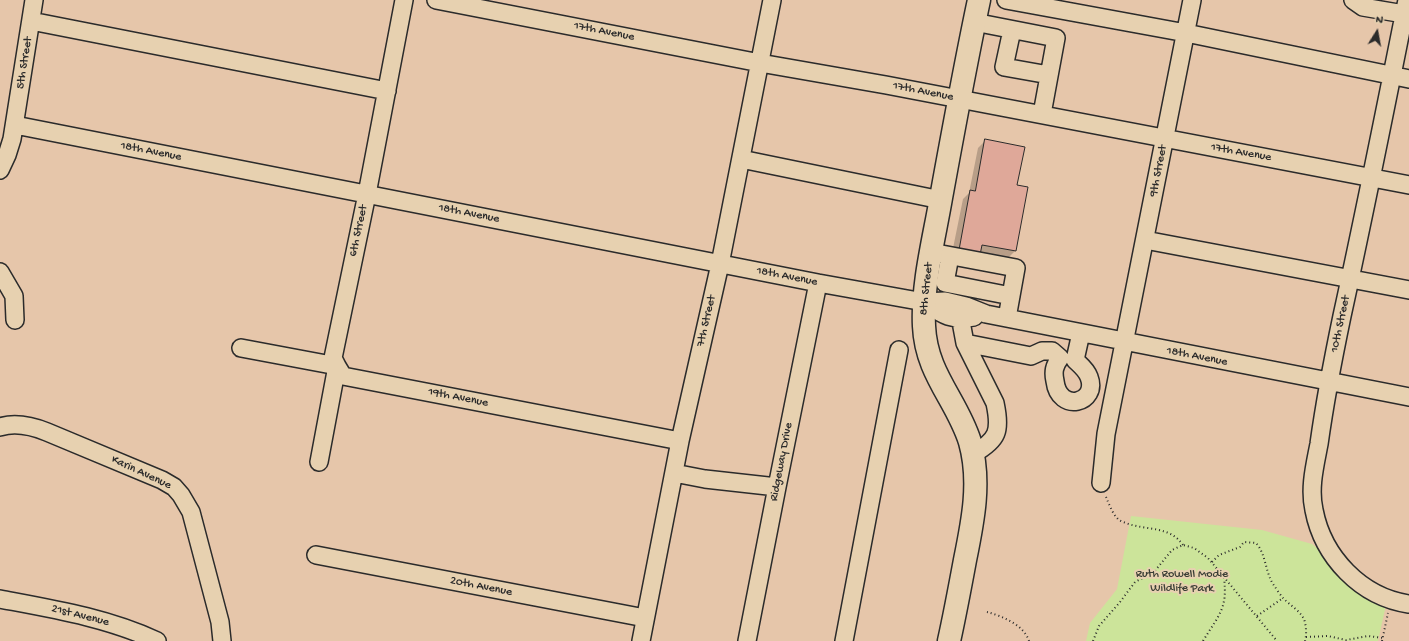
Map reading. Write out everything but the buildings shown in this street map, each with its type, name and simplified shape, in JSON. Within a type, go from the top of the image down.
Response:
[{"type":"main road","name":"8th Street","points":[[949,641],[975,508],[976,491],[973,454],[962,422],[940,382],[930,358],[925,338],[924,302],[941,254],[941,200],[979,0]]},
{"type":"street","name":"5th Street","points":[[0,170],[7,155],[14,125],[32,21],[34,0]]},
{"type":"street","name":"6th Street","points":[[319,462],[337,366],[333,358],[367,194],[404,0]]},
{"type":"street","name":"17th Avenue","points":[[436,0],[760,63],[1042,114],[1409,185]]},
{"type":"street","name":"7th Street","points":[[641,641],[680,441],[720,264],[772,0]]},
{"type":"street","name":"9th Street","points":[[1101,484],[1106,434],[1166,139],[1192,0]]},
{"type":"street","points":[[1353,0],[1363,7],[1406,7]]},
{"type":"street","points":[[1016,1],[1067,6],[1186,33],[1409,79]]},
{"type":"street","name":"10th Street","points":[[1406,7],[1372,177],[1328,382],[1313,480],[1313,509],[1318,528],[1326,545],[1336,561],[1349,575],[1372,592],[1390,600],[1409,604]]},
{"type":"street","points":[[32,21],[387,91]]},
{"type":"street","points":[[974,22],[1056,38],[1042,114]]},
{"type":"street","points":[[1012,30],[1004,67],[1049,75]]},
{"type":"street","name":"18th Avenue","points":[[14,125],[818,283],[924,302],[944,301],[966,306],[986,314],[1081,334],[1409,397]]},
{"type":"street","points":[[741,159],[941,200]]},
{"type":"street","points":[[1145,240],[1409,290]]},
{"type":"street","points":[[1007,318],[1011,296],[1016,268],[941,254],[945,283],[1011,296]]},
{"type":"street","points":[[0,272],[14,296],[15,320]]},
{"type":"street","name":"Ridgeway Drive","points":[[747,641],[818,283]]},
{"type":"street","name":"18th Avenue","points":[[924,302],[944,316],[963,318],[986,314]]},
{"type":"street","points":[[963,318],[962,328],[965,343],[995,403],[997,413],[996,436],[985,447],[973,454]]},
{"type":"street","points":[[965,343],[1031,356],[1047,350],[1068,359],[1081,334]]},
{"type":"street","name":"19th Avenue","points":[[241,348],[337,366],[343,376],[680,441]]},
{"type":"street","points":[[844,641],[899,350]]},
{"type":"street","name":"Karin Avenue","points":[[0,427],[6,425],[29,426],[47,432],[162,480],[174,487],[186,502],[193,517],[220,622],[222,641]]},
{"type":"street","points":[[674,473],[705,479],[777,487]]},
{"type":"street","name":"20th Avenue","points":[[316,556],[645,618]]},
{"type":"street","name":"21st Avenue","points":[[0,599],[63,611],[107,622],[143,634],[157,641]]},
{"type":"path","points":[[1101,484],[1111,509],[1118,520],[1130,525],[1162,530],[1178,538],[1184,545],[1194,548],[1208,558],[1277,641]]},
{"type":"path","points":[[1211,562],[1219,555],[1240,546],[1244,542],[1256,543],[1260,547],[1273,583],[1283,598],[1300,612],[1304,621],[1305,641]]},
{"type":"path","points":[[1093,641],[1099,626],[1135,582],[1154,572],[1172,550],[1184,545]]},
{"type":"path","points":[[1203,641],[1221,613],[1225,594],[1224,578]]},
{"type":"path","points":[[1257,616],[1283,598]]},
{"type":"path","points":[[1382,641],[1390,600]]},
{"type":"path","points":[[987,612],[996,614],[1018,627],[1027,636],[1029,641]]},
{"type":"path","points":[[1306,637],[1328,636],[1346,640],[1368,636],[1383,638]]},
{"type":"green space","name":"Ruth Rowell Modie Wildlife Park","points":[[1131,516],[1262,530],[1312,544],[1386,605],[1378,641],[1086,641],[1090,623],[1117,589]]}]
